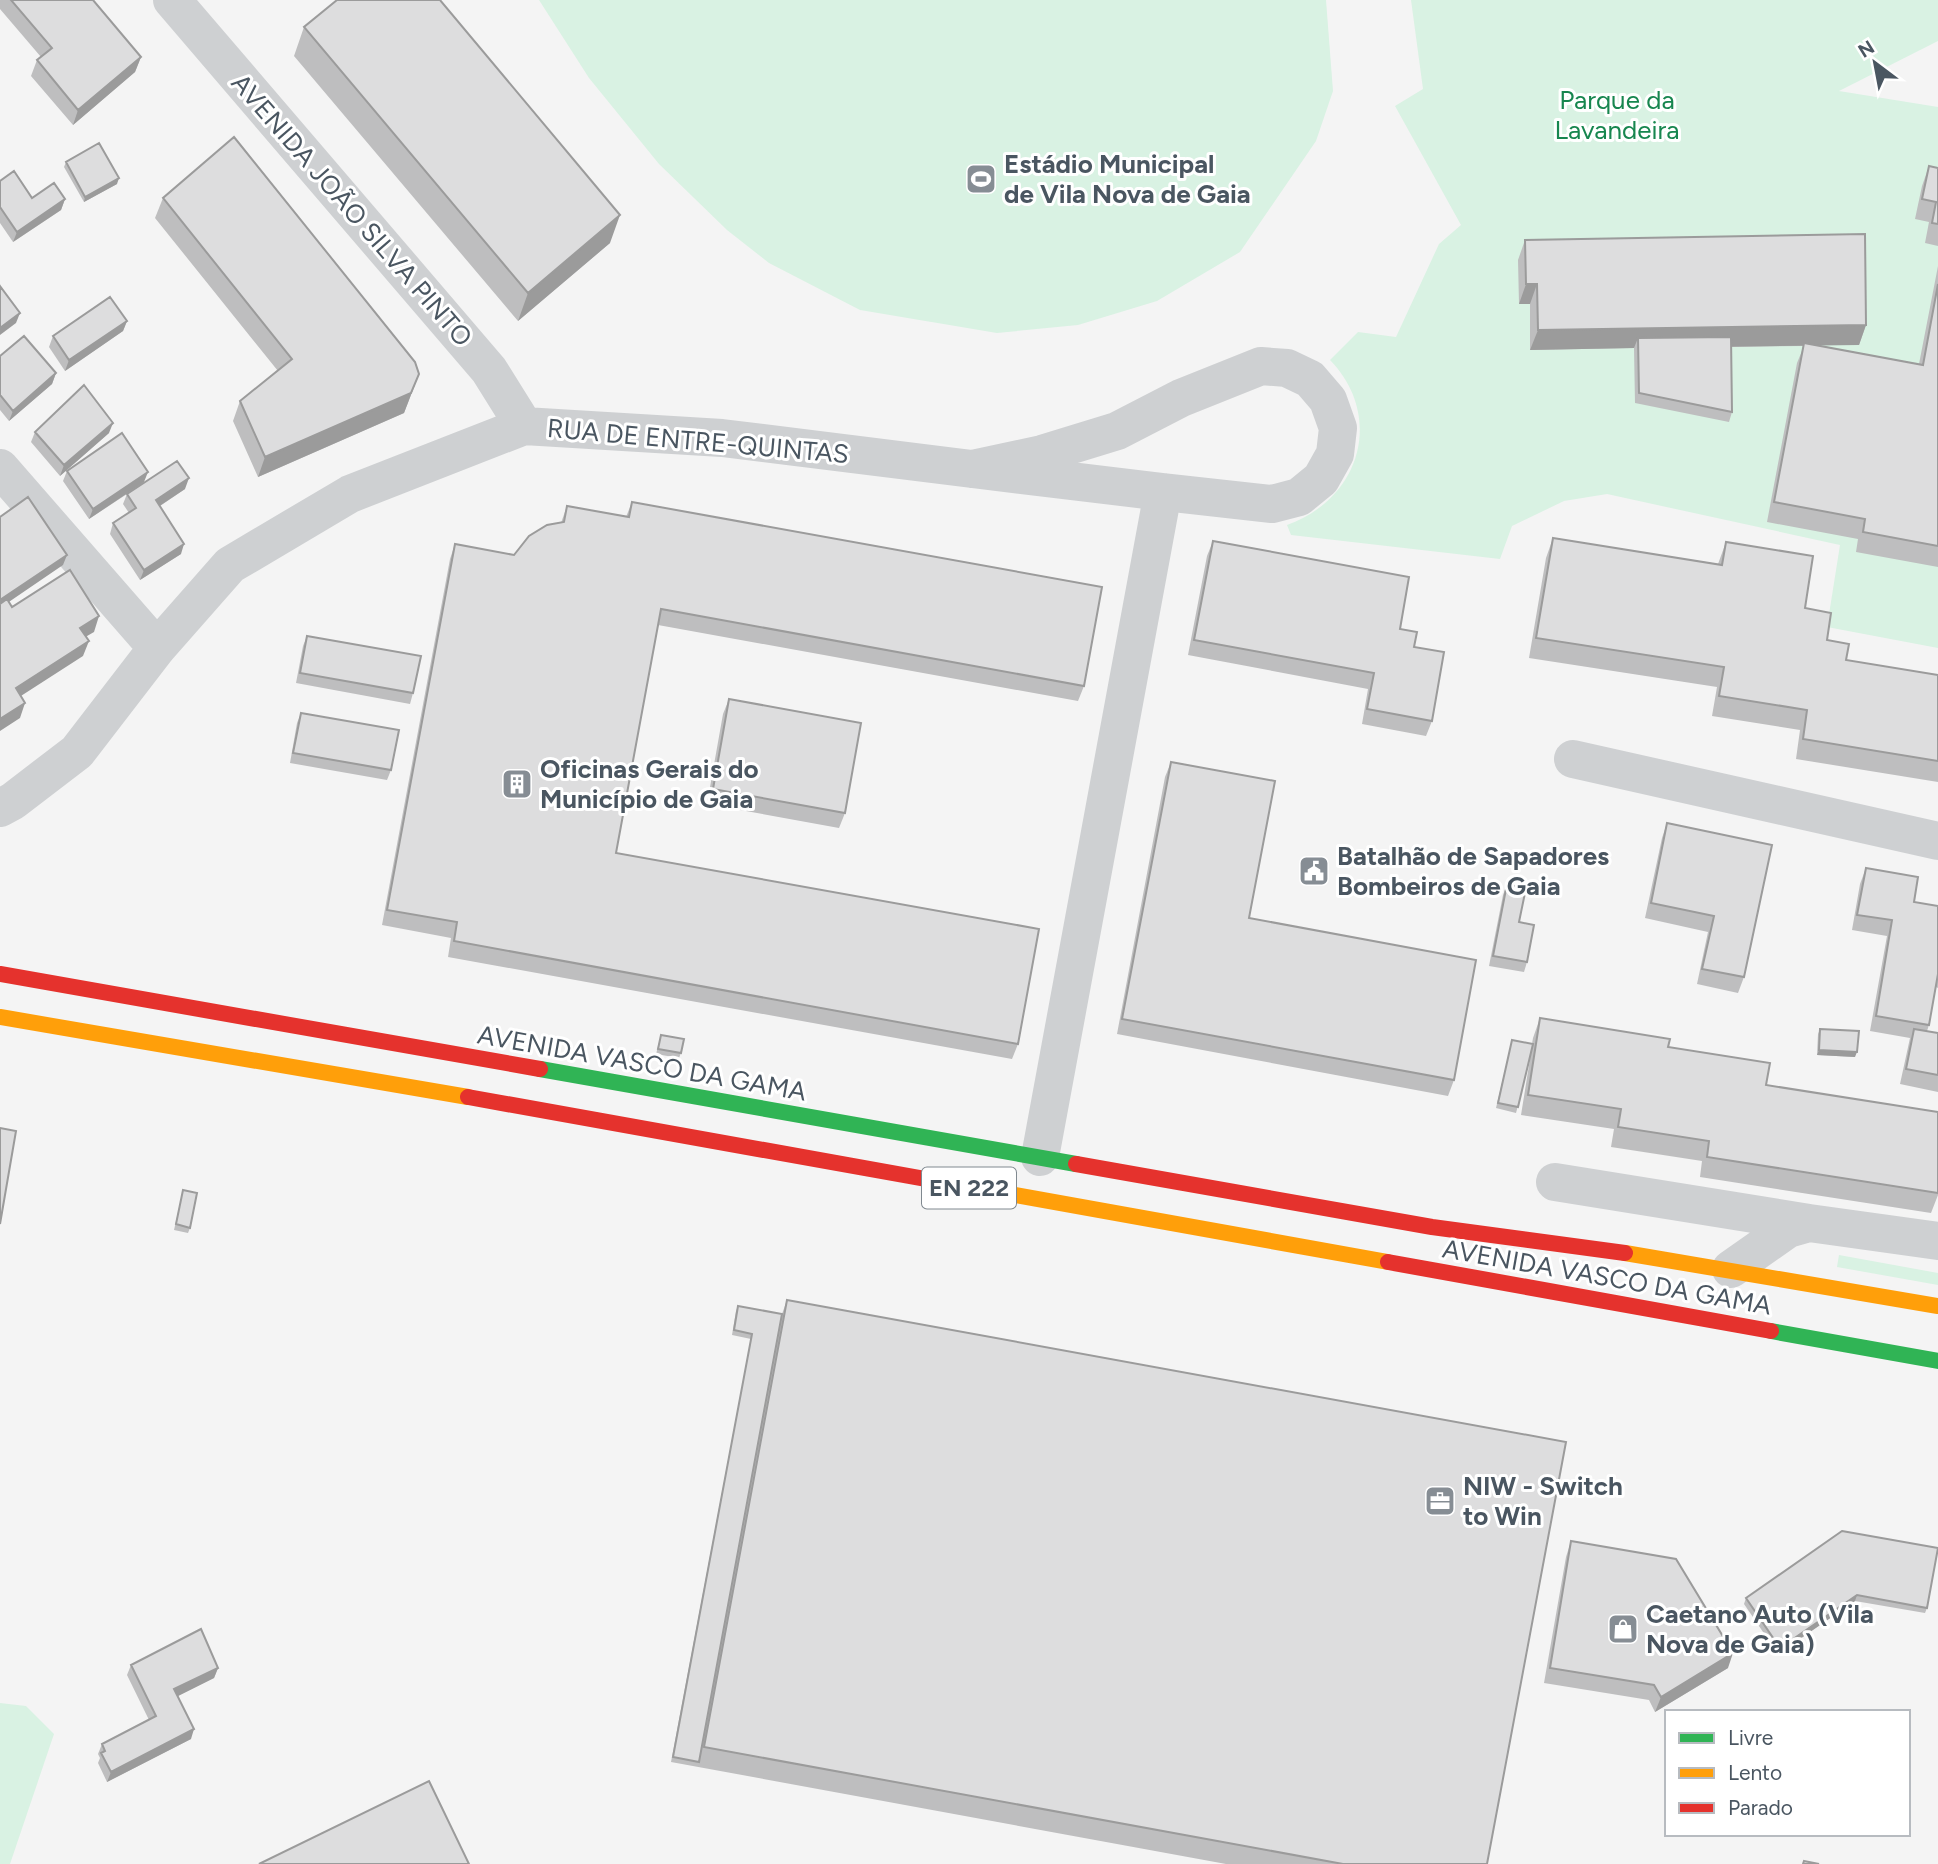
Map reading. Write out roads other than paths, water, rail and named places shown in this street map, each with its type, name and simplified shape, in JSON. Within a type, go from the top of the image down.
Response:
[{"type":"main road","name":"AVENIDA VASCO DA GAMA","points":[[0,974],[1432,1227],[1731,1269],[1938,1306]]},
{"type":"main road","name":"AVENIDA VASCO DA GAMA","points":[[0,1017],[1938,1361]]},
{"type":"main road","points":[[1267,1241],[1275,1199]]},
{"type":"street","name":"AVENIDA JOÃO SILVA PINTO","points":[[172,0],[489,370],[524,426]]},
{"type":"street","name":"RUA DE ENTRE-QUINTAS","points":[[0,808],[77,752],[157,648],[230,565],[350,494],[524,426],[722,438],[972,469],[1163,492],[1272,504],[1299,497],[1321,479],[1335,454],[1338,428],[1328,400],[1310,379],[1287,368],[1261,366],[1192,393],[1117,431],[1042,454],[972,469]]},
{"type":"street","points":[[0,468],[157,648]]},
{"type":"street","points":[[1040,1157],[1163,492]]},
{"type":"street","points":[[1573,759],[1938,841]]},
{"type":"street","points":[[1555,1182],[1938,1241]]},
{"type":"street","points":[[1731,1269],[1788,1229],[1809,1223]]},
{"type":"place","name":"Estádio Municipal de Vila Nova de Gaia","points":[[981,179]]},
{"type":"place","name":"Oficinas Gerais do Município de Gaia","points":[[517,784]]},
{"type":"place","name":"Batalhão de Sapadores Bombeiros de Gaia","points":[[1314,871]]},
{"type":"place","name":"NIW - Switch to Win","points":[[1440,1501]]},
{"type":"place","name":"Caetano Auto (Vila Nova de Gaia)","points":[[1623,1629]]},
{"type":"park label","name":"Parque da Lavandeira","points":[[1617,115]]}]
